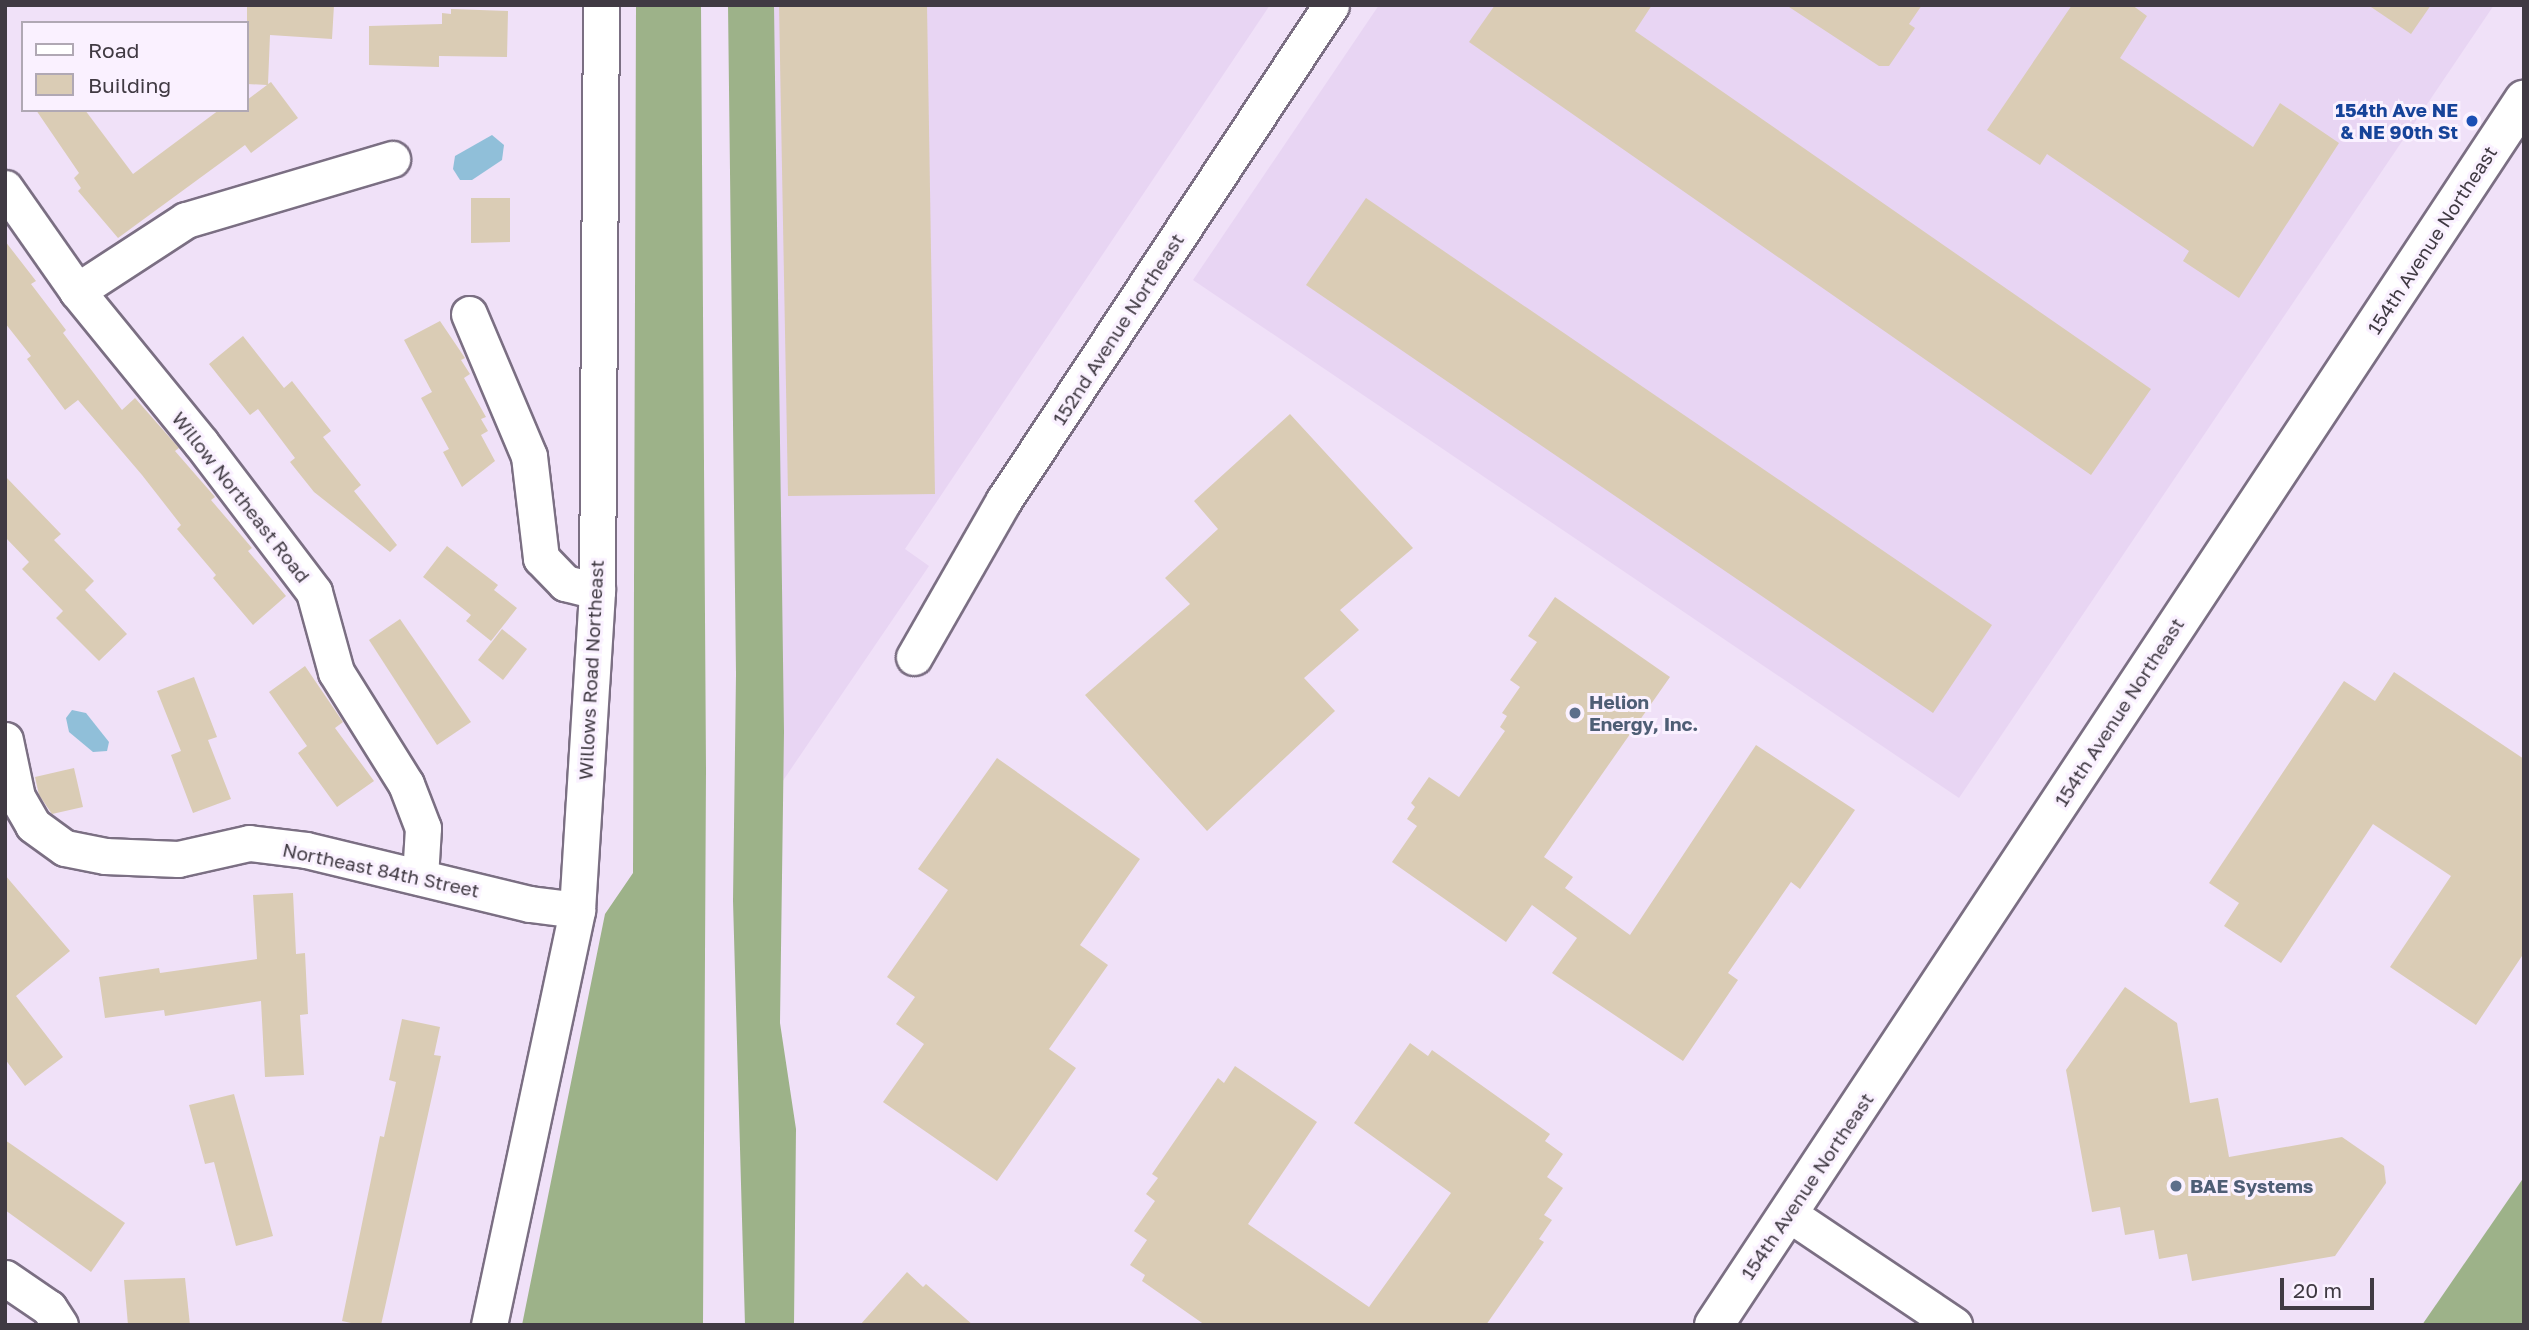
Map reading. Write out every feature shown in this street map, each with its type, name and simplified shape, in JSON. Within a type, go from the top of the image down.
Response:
[{"type":"main road","name":"154th Avenue Northeast","points":[[1714,1325],[2524,100]]},
{"type":"street","name":"Willows Road Northeast","points":[[489,1325],[577,910],[597,591],[601,5]]},
{"type":"street","name":"152nd Avenue Northeast","points":[[914,657],[1004,500],[1331,5]]},
{"type":"street","points":[[77,291],[186,220],[392,159]]},
{"type":"street","name":"Willow Northeast Road","points":[[5,188],[77,291],[201,443],[314,592],[336,672],[406,783],[423,828],[420,877]]},
{"type":"street","points":[[469,314],[494,365],[529,456],[541,558],[565,583],[597,591]]},
{"type":"street","name":"Northeast 84th Street","points":[[5,740],[17,797],[33,825],[65,848],[105,856],[178,859],[249,844],[306,850],[577,910]]},
{"type":"street","points":[[1789,1214],[1954,1325]]},
{"type":"street","points":[[5,1278],[49,1308],[60,1325]]},
{"type":"shaded area","points":[[760,5],[1270,5],[905,549],[929,566],[778,788]]},
{"type":"shaded area","points":[[1379,5],[2494,5],[1959,798],[1193,280]]},
{"type":"green space","points":[[636,5],[701,5],[706,770],[703,1325],[522,1325],[605,914],[633,873]]},
{"type":"green space","points":[[728,5],[774,5],[784,732],[780,1023],[796,1129],[794,1325],[745,1325],[733,901],[736,674]]},
{"type":"green space","points":[[2524,1177],[2524,1325],[2422,1325]]},
{"type":"water","points":[[492,135],[504,145],[502,160],[472,180],[460,180],[453,169],[455,156]]},
{"type":"water","points":[[72,710],[86,713],[109,742],[107,751],[93,752],[69,732],[66,718]]},
{"type":"building","points":[[247,5],[334,5],[332,39],[270,35],[268,84],[271,82],[298,118],[251,153],[245,145],[118,238],[78,191],[81,188],[74,178],[79,173],[37,112],[86,112],[133,174],[216,112],[248,112],[248,99],[267,85],[248,84]]},
{"type":"building","points":[[779,5],[927,5],[935,494],[788,496]]},
{"type":"building","points":[[1495,5],[1652,5],[1635,31],[2151,389],[2091,475],[1469,42]]},
{"type":"building","points":[[1786,5],[1922,5],[1909,24],[1915,28],[1889,66],[1879,66]]},
{"type":"building","points":[[2072,5],[2132,5],[2147,16],[2120,58],[2253,147],[2280,103],[2339,143],[2239,298],[2183,261],[2189,251],[2047,154],[2040,165],[1987,130]]},
{"type":"building","points":[[2368,5],[2431,5],[2411,34]]},
{"type":"building","points":[[451,9],[508,11],[507,57],[439,56],[439,67],[369,65],[369,26],[442,24],[442,13],[451,14]]},
{"type":"building","points":[[471,198],[510,198],[510,242],[471,243]]},
{"type":"building","points":[[1366,198],[1992,625],[1933,713],[1306,285]]},
{"type":"building","points":[[5,241],[36,281],[31,284],[66,330],[63,333],[122,410],[135,398],[179,448],[175,451],[215,497],[211,500],[252,548],[248,551],[286,596],[253,625],[213,578],[216,575],[177,529],[181,525],[142,475],[78,400],[65,410],[27,359],[31,356],[5,323]]},
{"type":"building","points":[[440,321],[465,358],[461,360],[470,374],[464,378],[486,417],[481,419],[488,431],[481,435],[495,461],[462,487],[443,452],[449,449],[421,398],[432,392],[404,340]]},
{"type":"building","points":[[243,336],[284,388],[292,381],[331,431],[323,437],[361,485],[354,491],[397,545],[390,552],[314,492],[290,462],[295,458],[258,409],[250,415],[209,364]]},
{"type":"building","points":[[1290,414],[1413,548],[1340,610],[1359,630],[1304,678],[1335,711],[1207,831],[1085,695],[1190,604],[1165,578],[1218,529],[1194,501]]},
{"type":"building","points":[[5,476],[61,534],[54,540],[94,581],[85,590],[127,634],[99,661],[56,618],[63,611],[22,569],[29,562],[5,537]]},
{"type":"building","points":[[447,546],[498,585],[494,590],[517,608],[491,641],[466,621],[471,615],[423,577]]},
{"type":"building","points":[[1555,597],[1670,677],[1544,857],[1573,877],[1565,888],[1630,935],[1756,745],[1855,810],[1800,889],[1791,882],[1728,973],[1738,980],[1683,1061],[1552,973],[1577,938],[1532,905],[1506,942],[1392,862],[1417,826],[1407,819],[1415,807],[1411,803],[1429,777],[1459,797],[1505,731],[1500,727],[1507,716],[1502,713],[1520,687],[1510,680],[1537,642],[1528,636]]},
{"type":"building","points":[[400,619],[471,722],[437,745],[369,640]]},
{"type":"building","points":[[502,629],[527,649],[503,680],[478,660]]},
{"type":"building","points":[[305,666],[343,722],[335,728],[374,781],[337,807],[298,753],[307,746],[269,692]]},
{"type":"building","points":[[2394,672],[2524,759],[2524,953],[2476,1025],[2390,967],[2451,876],[2373,824],[2281,963],[2224,926],[2239,903],[2209,883],[2344,681],[2375,701]]},
{"type":"building","points":[[194,677],[217,737],[208,740],[231,799],[193,813],[171,755],[181,751],[157,691]]},
{"type":"building","points":[[997,758],[1140,859],[1080,945],[1108,965],[1049,1049],[1076,1068],[997,1181],[883,1102],[924,1044],[896,1024],[915,997],[887,977],[948,890],[918,869]]},
{"type":"building","points":[[74,768],[83,807],[52,814],[39,795],[35,777]]},
{"type":"building","points":[[5,875],[70,951],[16,996],[63,1057],[25,1086],[5,1059]]},
{"type":"building","points":[[293,893],[296,954],[305,953],[308,1014],[300,1015],[304,1075],[265,1077],[261,1001],[165,1016],[164,1010],[105,1018],[99,977],[159,968],[160,973],[257,959],[253,895]]},
{"type":"building","points":[[2125,987],[2177,1023],[2190,1103],[2218,1098],[2229,1157],[2342,1137],[2384,1166],[2386,1183],[2335,1256],[2192,1281],[2187,1254],[2159,1259],[2154,1230],[2125,1235],[2120,1207],[2092,1212],[2066,1070]]},
{"type":"building","points":[[402,1019],[440,1027],[434,1055],[441,1056],[381,1325],[360,1325],[342,1321],[380,1136],[384,1137],[396,1082],[389,1080]]},
{"type":"building","points":[[1410,1043],[1428,1056],[1432,1050],[1550,1134],[1545,1141],[1563,1154],[1547,1177],[1563,1188],[1544,1215],[1552,1220],[1539,1239],[1544,1242],[1486,1325],[1205,1325],[1142,1281],[1145,1275],[1130,1265],[1147,1240],[1134,1231],[1155,1201],[1146,1194],[1158,1178],[1152,1174],[1218,1078],[1224,1083],[1235,1066],[1317,1122],[1248,1224],[1369,1307],[1451,1193],[1354,1123]]},
{"type":"building","points":[[234,1094],[273,1236],[236,1246],[214,1162],[205,1164],[189,1105]]},
{"type":"building","points":[[5,1140],[125,1223],[91,1272],[5,1210]]},
{"type":"building","points":[[907,1272],[923,1287],[926,1284],[973,1325],[860,1325]]},
{"type":"building","points":[[185,1278],[190,1325],[128,1325],[124,1280]]},
{"type":"place","name":"154th Ave NE & NE 90th St","points":[[2472,121]]},
{"type":"place","name":"Helion Energy, Inc.","points":[[1575,713]]},
{"type":"place","name":"BAE Systems","points":[[2176,1186]]}]
